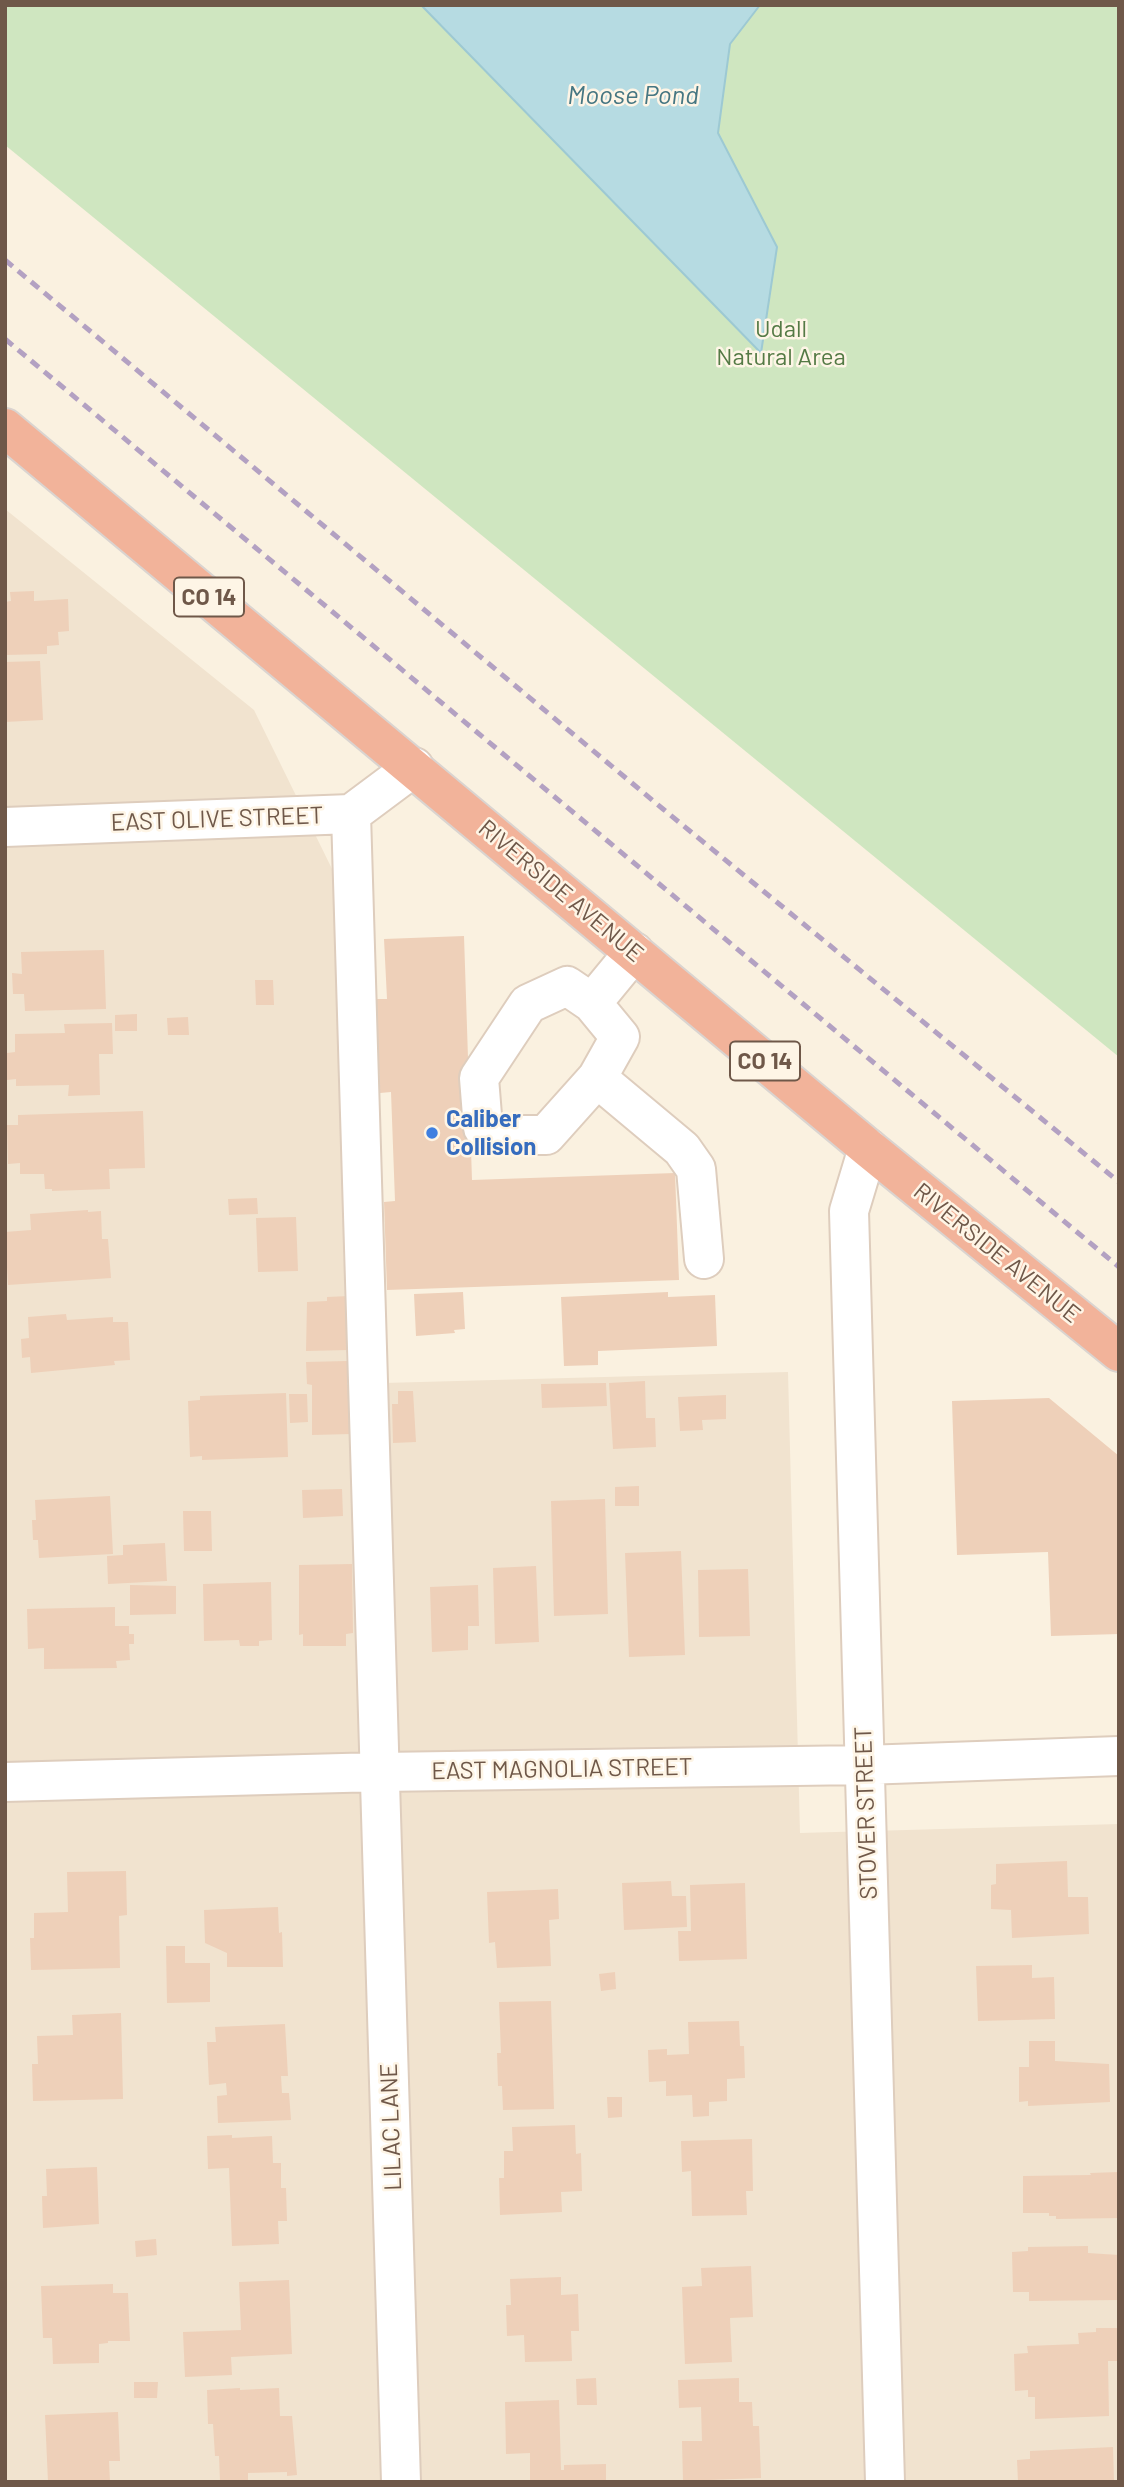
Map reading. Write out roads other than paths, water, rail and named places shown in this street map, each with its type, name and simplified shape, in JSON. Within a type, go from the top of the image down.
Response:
[{"type":"highway","name":"RIVERSIDE AVENUE","points":[[5,428],[868,1148],[1119,1352]]},
{"type":"street","name":"EAST OLIVE STREET","points":[[5,827],[351,814],[414,767]]},
{"type":"street","name":"LILAC LANE","points":[[351,814],[401,2482]]},
{"type":"street","points":[[593,1003],[634,952]]},
{"type":"street","points":[[567,986],[593,1003],[620,1037],[597,1078],[547,1135],[503,1135],[483,1128],[480,1078],[528,1004],[567,986]]},
{"type":"street","points":[[597,1078],[682,1149],[696,1169],[704,1259]]},
{"type":"street","name":"STOVER STREET","points":[[868,1148],[849,1211],[885,2482]]},
{"type":"street","name":"EAST MAGNOLIA STREET","points":[[5,1782],[380,1772],[864,1765],[1119,1756]]},
{"type":"water","name":"Moose Pond","points":[[421,5],[760,5],[730,44],[718,133],[777,247],[761,353]]},
{"type":"railway","points":[[5,260],[663,809],[1119,1182]]},
{"type":"railway","points":[[5,339],[1119,1267]]},
{"type":"place","name":"Caliber Collision","points":[[432,1133]]},
{"type":"park label","name":"Udall Natural Area","points":[[781,343]]}]
